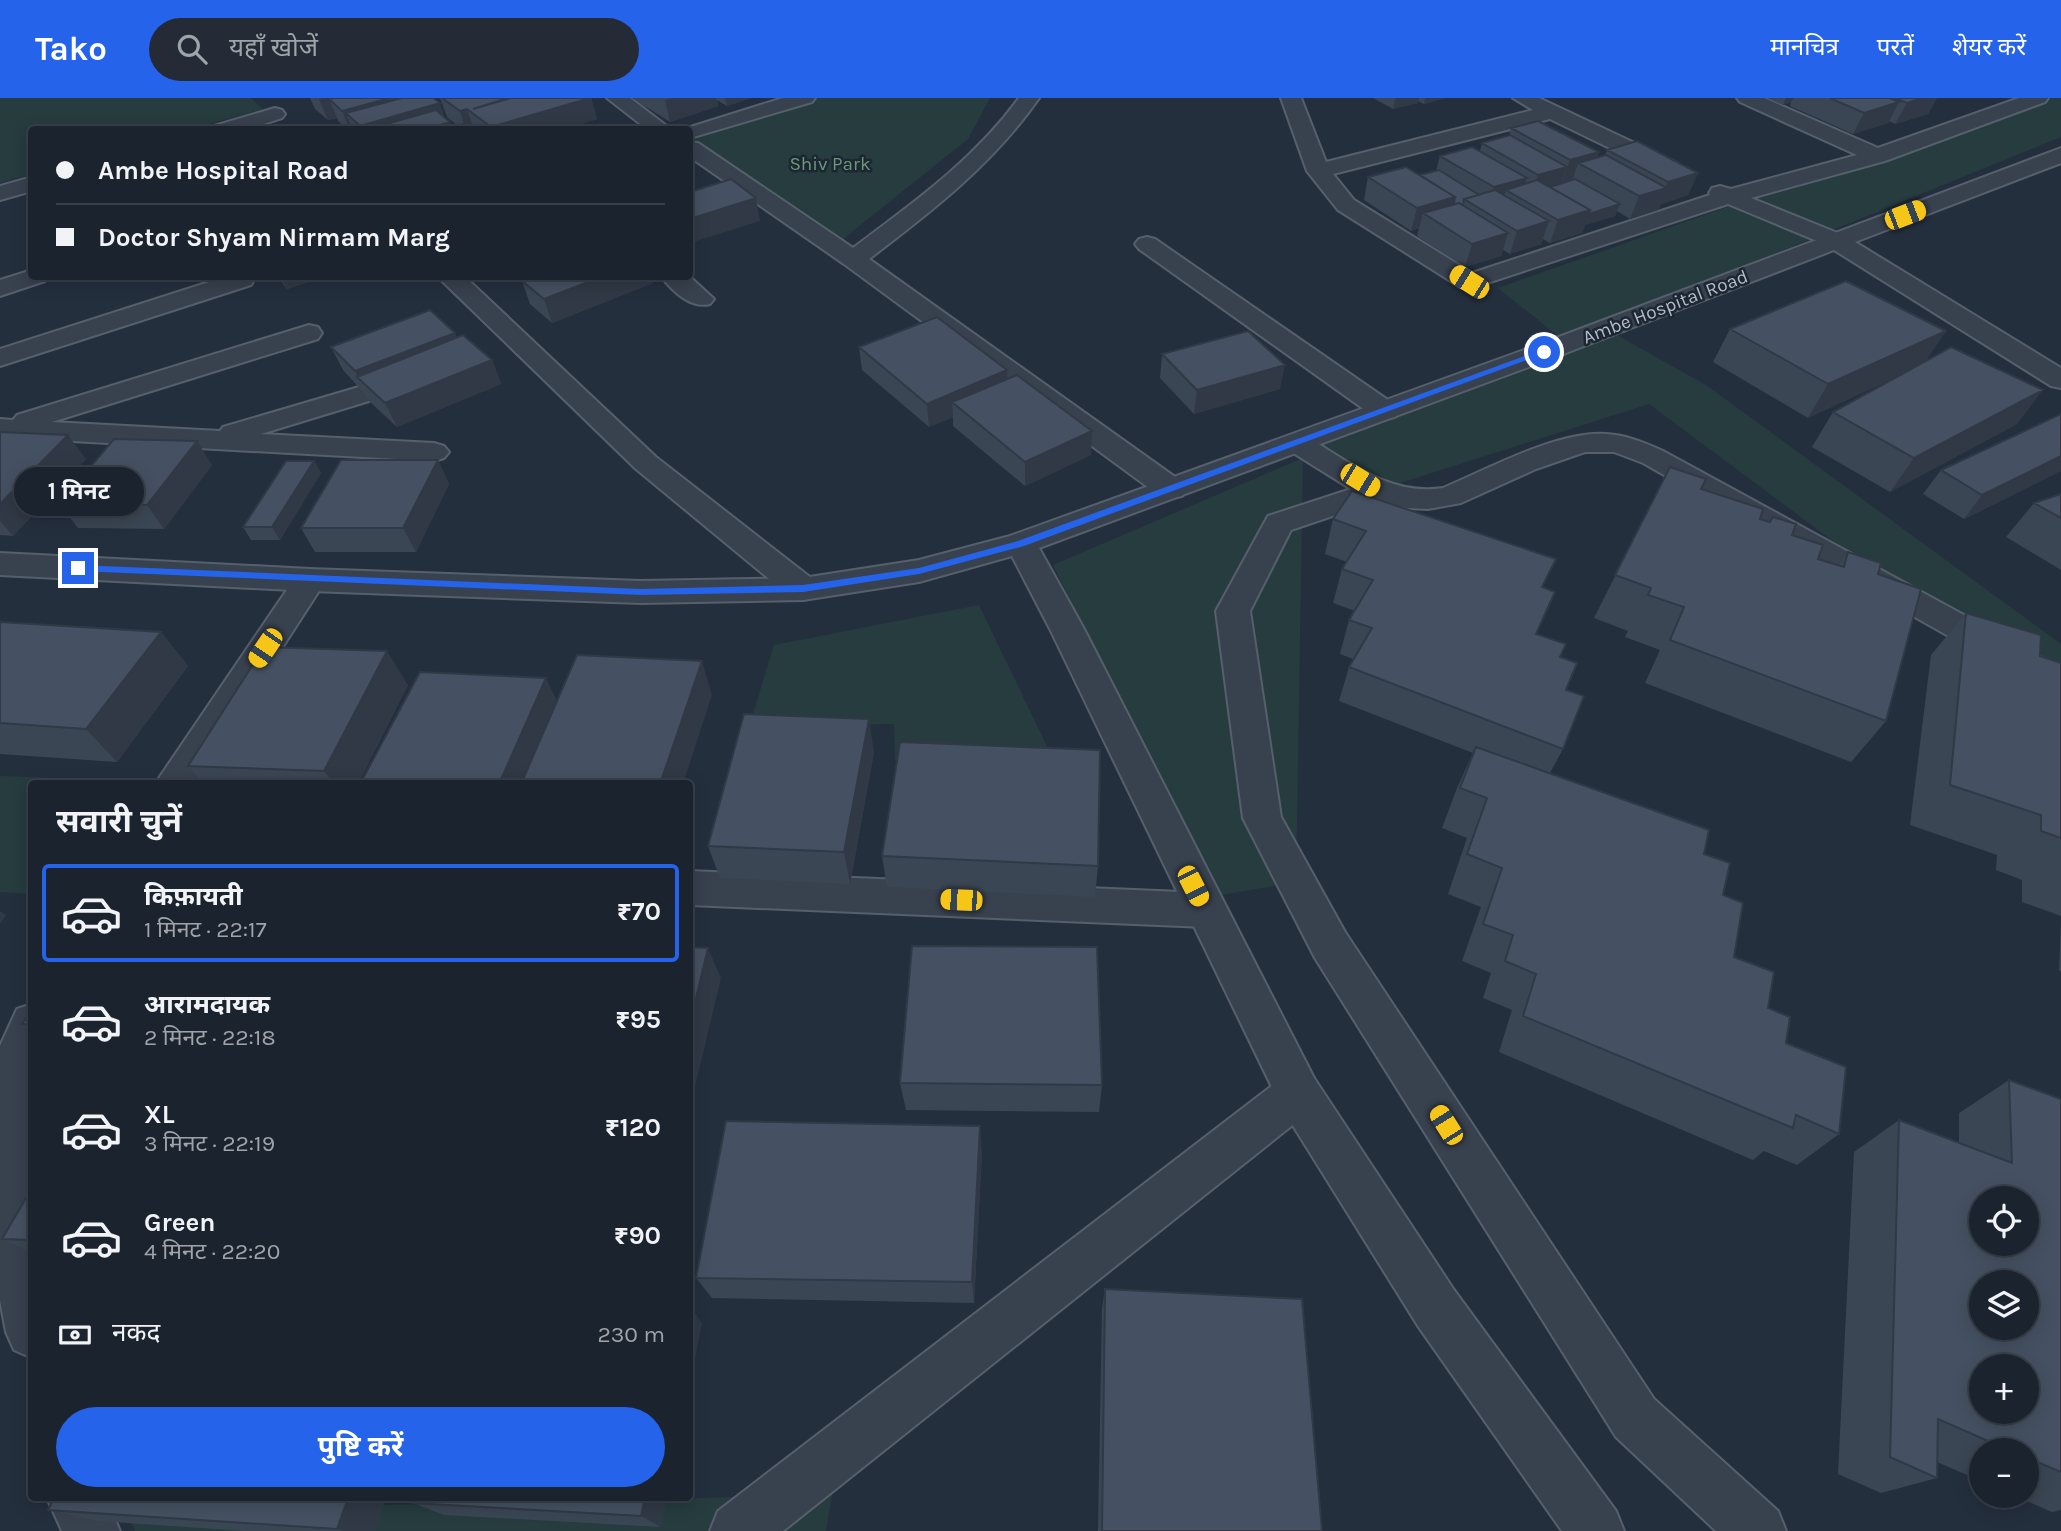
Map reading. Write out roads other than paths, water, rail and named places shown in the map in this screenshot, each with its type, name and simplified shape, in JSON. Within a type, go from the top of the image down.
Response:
[{"type":"street","points":[[261,98],[288,126]]},
{"type":"street","points":[[617,98],[656,126]]},
{"type":"street","points":[[693,131],[804,98]]},
{"type":"street","points":[[853,259],[971,165],[999,139],[1029,98]]},
{"type":"street","points":[[1291,98],[1318,171],[1329,189],[1346,205],[1469,282],[1728,197],[1877,156],[2038,98]]},
{"type":"street","points":[[1523,98],[1728,197],[1837,241],[2061,380]]},
{"type":"street","points":[[1748,98],[1877,156]]},
{"type":"street","points":[[1318,171],[1551,112]]},
{"type":"street","points":[[234,126],[275,114]]},
{"type":"street","points":[[693,150],[853,259],[1171,489]]},
{"type":"street","name":"Ambe Hospital Road","points":[[0,564],[310,580],[641,592],[803,589],[919,571],[1021,543],[1171,489],[1385,411],[2061,155]]},
{"type":"street","points":[[0,193],[28,185]]},
{"type":"street","points":[[1147,244],[1385,411]]},
{"type":"street","points":[[0,288],[28,279]]},
{"type":"street","points":[[0,358],[242,280]]},
{"type":"street","points":[[453,280],[646,463],[803,589]]},
{"type":"street","points":[[678,280],[701,299]]},
{"type":"street","points":[[1,429],[309,333]]},
{"type":"street","points":[[207,441],[359,395]]},
{"type":"street","points":[[1,429],[434,452]]},
{"type":"street","points":[[1297,443],[1378,490],[1406,501],[1429,502],[1450,496],[1576,444],[1604,442],[1625,446],[1653,457],[2061,684]]},
{"type":"street","points":[[1378,490],[1279,523],[1233,611],[1262,818],[1330,945],[1635,1418],[1758,1531]]},
{"type":"street","points":[[1021,543],[1067,629],[1298,1093],[1436,1308],[1596,1531]]},
{"type":"street","points":[[177,780],[310,580]]},
{"type":"street","points":[[693,888],[1205,910]]},
{"type":"street","points":[[28,1031],[23,1042],[7,1129],[5,1201],[28,1313]]},
{"type":"street","points":[[738,1531],[1298,1093]]},
{"type":"street","points":[[77,1501],[92,1531]]},
{"type":"park label","name":"Shiv Park","points":[[830,163]]}]
